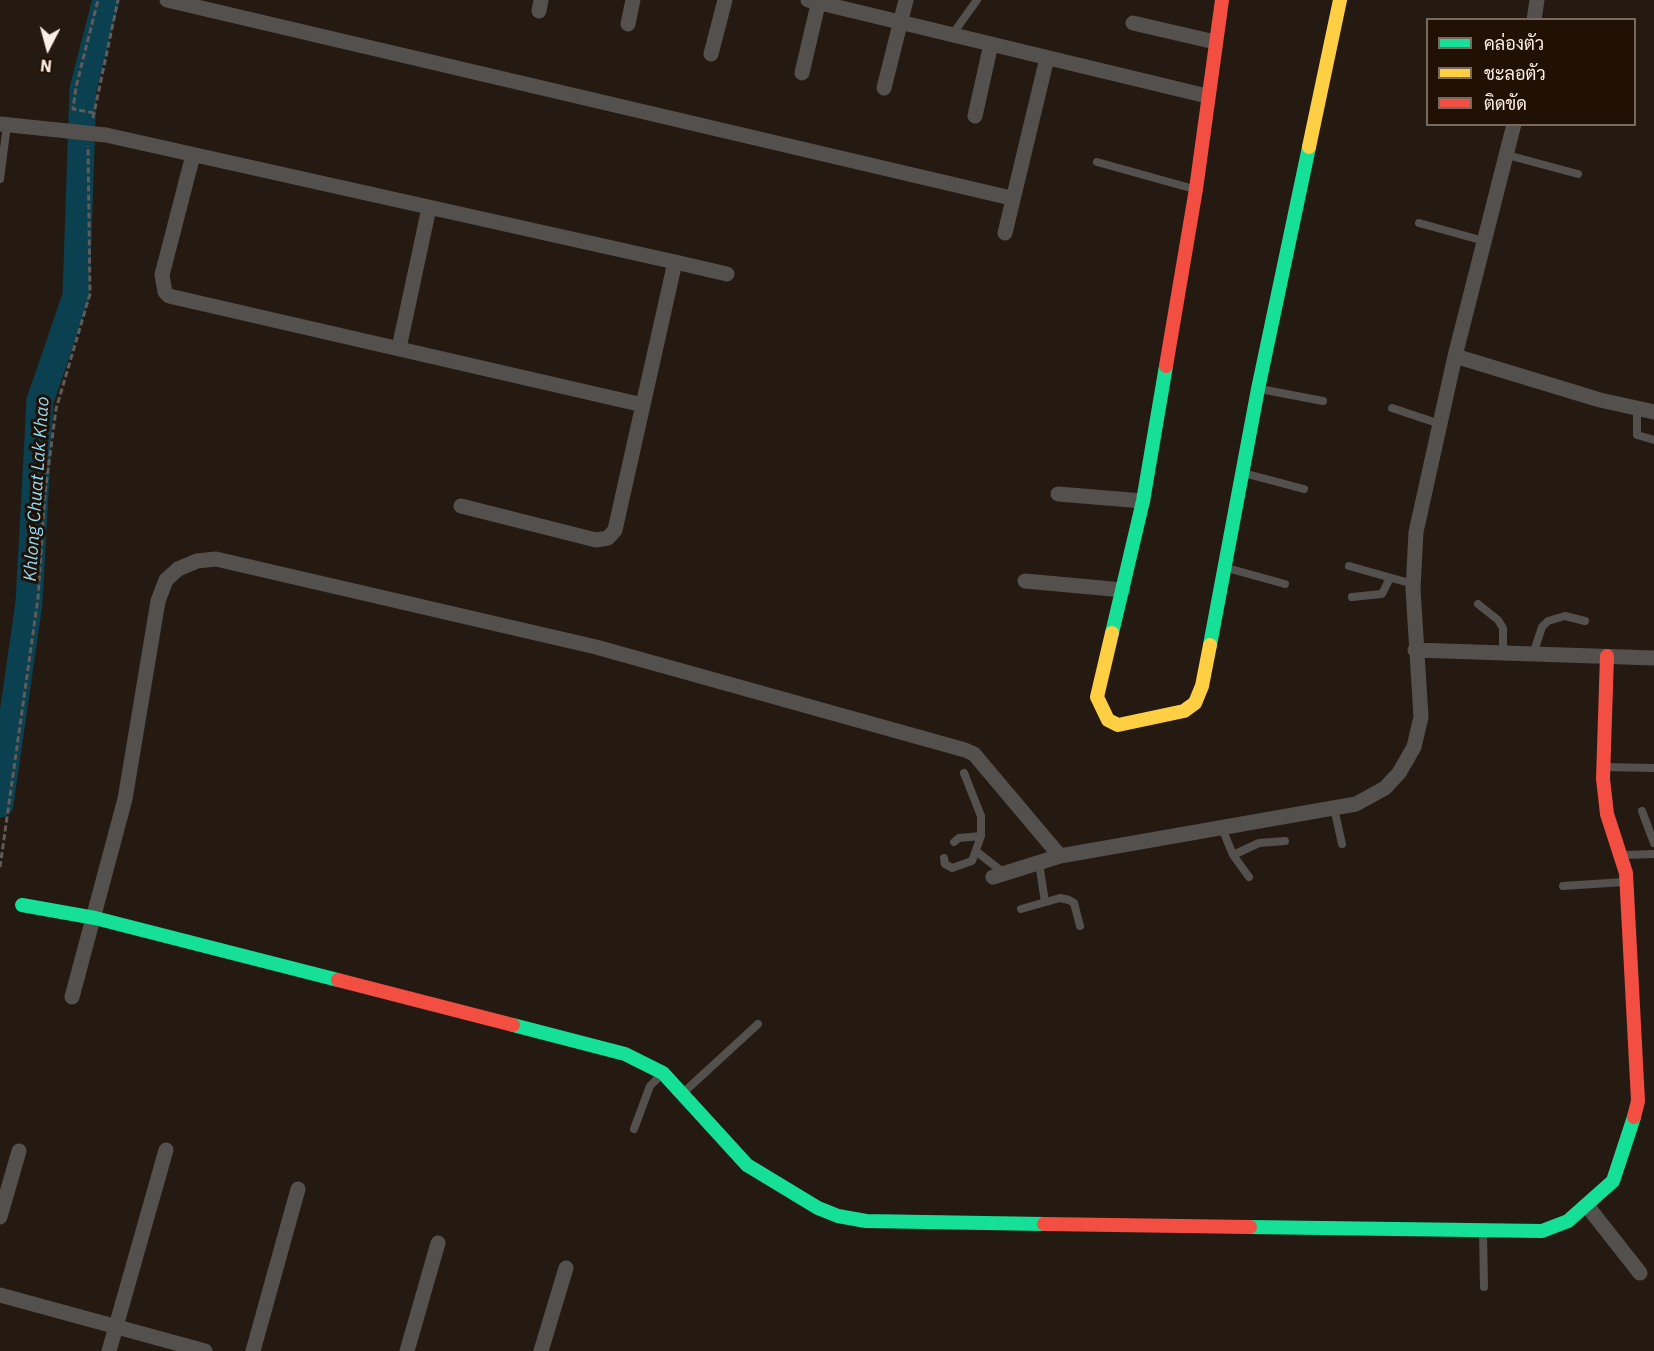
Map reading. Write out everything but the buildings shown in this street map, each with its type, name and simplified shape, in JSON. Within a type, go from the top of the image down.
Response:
[{"type":"street","points":[[167,0],[1011,198]]},
{"type":"street","points":[[628,24],[633,0]]},
{"type":"street","points":[[711,54],[725,0]]},
{"type":"street","points":[[884,88],[906,0]]},
{"type":"street","points":[[1222,0],[1196,189],[1143,501],[1097,697],[1108,720],[1118,725],[1184,711],[1195,703],[1202,686],[1258,389],[1340,0]]},
{"type":"street","points":[[1534,18],[1537,0]]},
{"type":"street","points":[[802,73],[815,1],[1207,96]]},
{"type":"street","points":[[1133,22],[1215,42]]},
{"type":"street","points":[[975,116],[992,44]]},
{"type":"street","points":[[1005,233],[1011,198],[1047,58]]},
{"type":"street","points":[[4,124],[88,132],[727,274]]},
{"type":"street","points":[[999,875],[1060,856],[1356,804],[1385,788],[1399,773],[1414,747],[1421,717],[1415,650],[1413,584],[1416,532],[1455,356],[1514,126]]},
{"type":"street","points":[[193,154],[162,275],[165,292],[169,296],[643,405]]},
{"type":"street","points":[[399,348],[429,208]]},
{"type":"street","points":[[461,506],[596,540],[608,538],[615,530],[675,262]]},
{"type":"street","points":[[1455,356],[1649,409]]},
{"type":"street","points":[[1058,494],[1143,501]]},
{"type":"street","points":[[72,997],[125,800],[158,601],[166,580],[178,569],[197,561],[216,559],[596,647],[965,750],[975,754],[1060,856]]},
{"type":"street","points":[[1025,581],[1123,590]]},
{"type":"street","points":[[1415,650],[1654,658]]},
{"type":"street","points":[[22,905],[95,918],[625,1054],[663,1073],[747,1165],[818,1208],[838,1216],[866,1221],[1542,1231],[1568,1221],[1588,1207],[1613,1181],[1628,1142],[1638,1101],[1627,881],[1607,814],[1603,767],[1607,656]]},
{"type":"street","points":[[109,1351],[166,1150]]},
{"type":"street","points":[[0,1217],[19,1151]]},
{"type":"street","points":[[253,1351],[298,1190]]},
{"type":"street","points":[[1588,1207],[1640,1273]]},
{"type":"street","points":[[407,1351],[438,1243]]},
{"type":"street","points":[[541,1351],[566,1268]]},
{"type":"street","points":[[0,1294],[205,1351]]},
{"type":"lane","points":[[952,35],[977,0]]},
{"type":"lane","points":[[0,178],[4,124]]},
{"type":"lane","points":[[1507,155],[1578,174]]},
{"type":"lane","points":[[1097,162],[1196,189]]},
{"type":"lane","points":[[1419,223],[1485,241]]},
{"type":"lane","points":[[1258,389],[1323,401]]},
{"type":"lane","points":[[1392,408],[1440,424]]},
{"type":"lane","points":[[1649,409],[1636,435],[1654,440]]},
{"type":"lane","points":[[1242,473],[1304,489]]},
{"type":"lane","points":[[1349,566],[1413,584]]},
{"type":"lane","points":[[1226,567],[1285,584]]},
{"type":"lane","points":[[1352,597],[1376,596],[1386,588],[1390,578]]},
{"type":"lane","points":[[1478,604],[1498,620],[1503,628],[1503,653]]},
{"type":"lane","points":[[1533,654],[1542,627],[1548,621],[1565,616],[1585,621]]},
{"type":"lane","points":[[1603,767],[1654,768]]},
{"type":"lane","points":[[944,858],[952,868],[972,861],[981,836],[981,816],[963,773]]},
{"type":"lane","points":[[1334,808],[1342,844]]},
{"type":"lane","points":[[1642,811],[1654,843]]},
{"type":"lane","points":[[1222,828],[1233,855],[1249,877]]},
{"type":"lane","points":[[954,842],[959,838],[981,836]]},
{"type":"lane","points":[[1233,855],[1259,843],[1285,841]]},
{"type":"lane","points":[[977,852],[999,875]]},
{"type":"lane","points":[[1620,855],[1654,854]]},
{"type":"lane","points":[[1039,863],[1045,902]]},
{"type":"lane","points":[[1563,886],[1627,881]]},
{"type":"lane","points":[[1021,909],[1060,898],[1069,900],[1074,903],[1080,926]]},
{"type":"lane","points":[[682,1093],[758,1024]]},
{"type":"lane","points":[[634,1129],[650,1086],[663,1073]]},
{"type":"lane","points":[[1483,1230],[1484,1287]]},
{"type":"path","points":[[94,113],[73,109],[76,87],[98,0]]},
{"type":"path","points":[[0,867],[38,598],[45,493],[56,409],[90,294],[88,132],[118,0]]},
{"type":"waterway","name":"Khlong Chuat Lak Khao","points":[[0,804],[29,603],[40,401],[76,296],[83,89],[106,0]]},
{"type":"traffic: fast","points":[[1210,645],[1258,389],[1309,147]]},
{"type":"traffic: fast","points":[[1112,633],[1143,501],[1166,366]]},
{"type":"traffic: fast","points":[[22,905],[95,918],[338,980]]},
{"type":"traffic: fast","points":[[513,1025],[625,1054],[663,1073],[747,1165],[818,1208],[838,1216],[866,1221],[1044,1224]]},
{"type":"traffic: fast","points":[[1250,1227],[1542,1231],[1568,1221],[1613,1181],[1634,1117]]},
{"type":"traffic: slow","points":[[1309,147],[1340,0]]},
{"type":"traffic: slow","points":[[1112,633],[1097,697],[1108,720],[1118,725],[1184,711],[1195,703],[1202,686],[1210,645]]},
{"type":"traffic: jam","points":[[1166,366],[1196,189],[1222,0]]},
{"type":"traffic: jam","points":[[1607,656],[1603,779],[1607,814],[1626,873],[1638,1101],[1634,1117]]},
{"type":"traffic: jam","points":[[338,980],[513,1025]]},
{"type":"traffic: jam","points":[[1044,1224],[1250,1227]]}]
